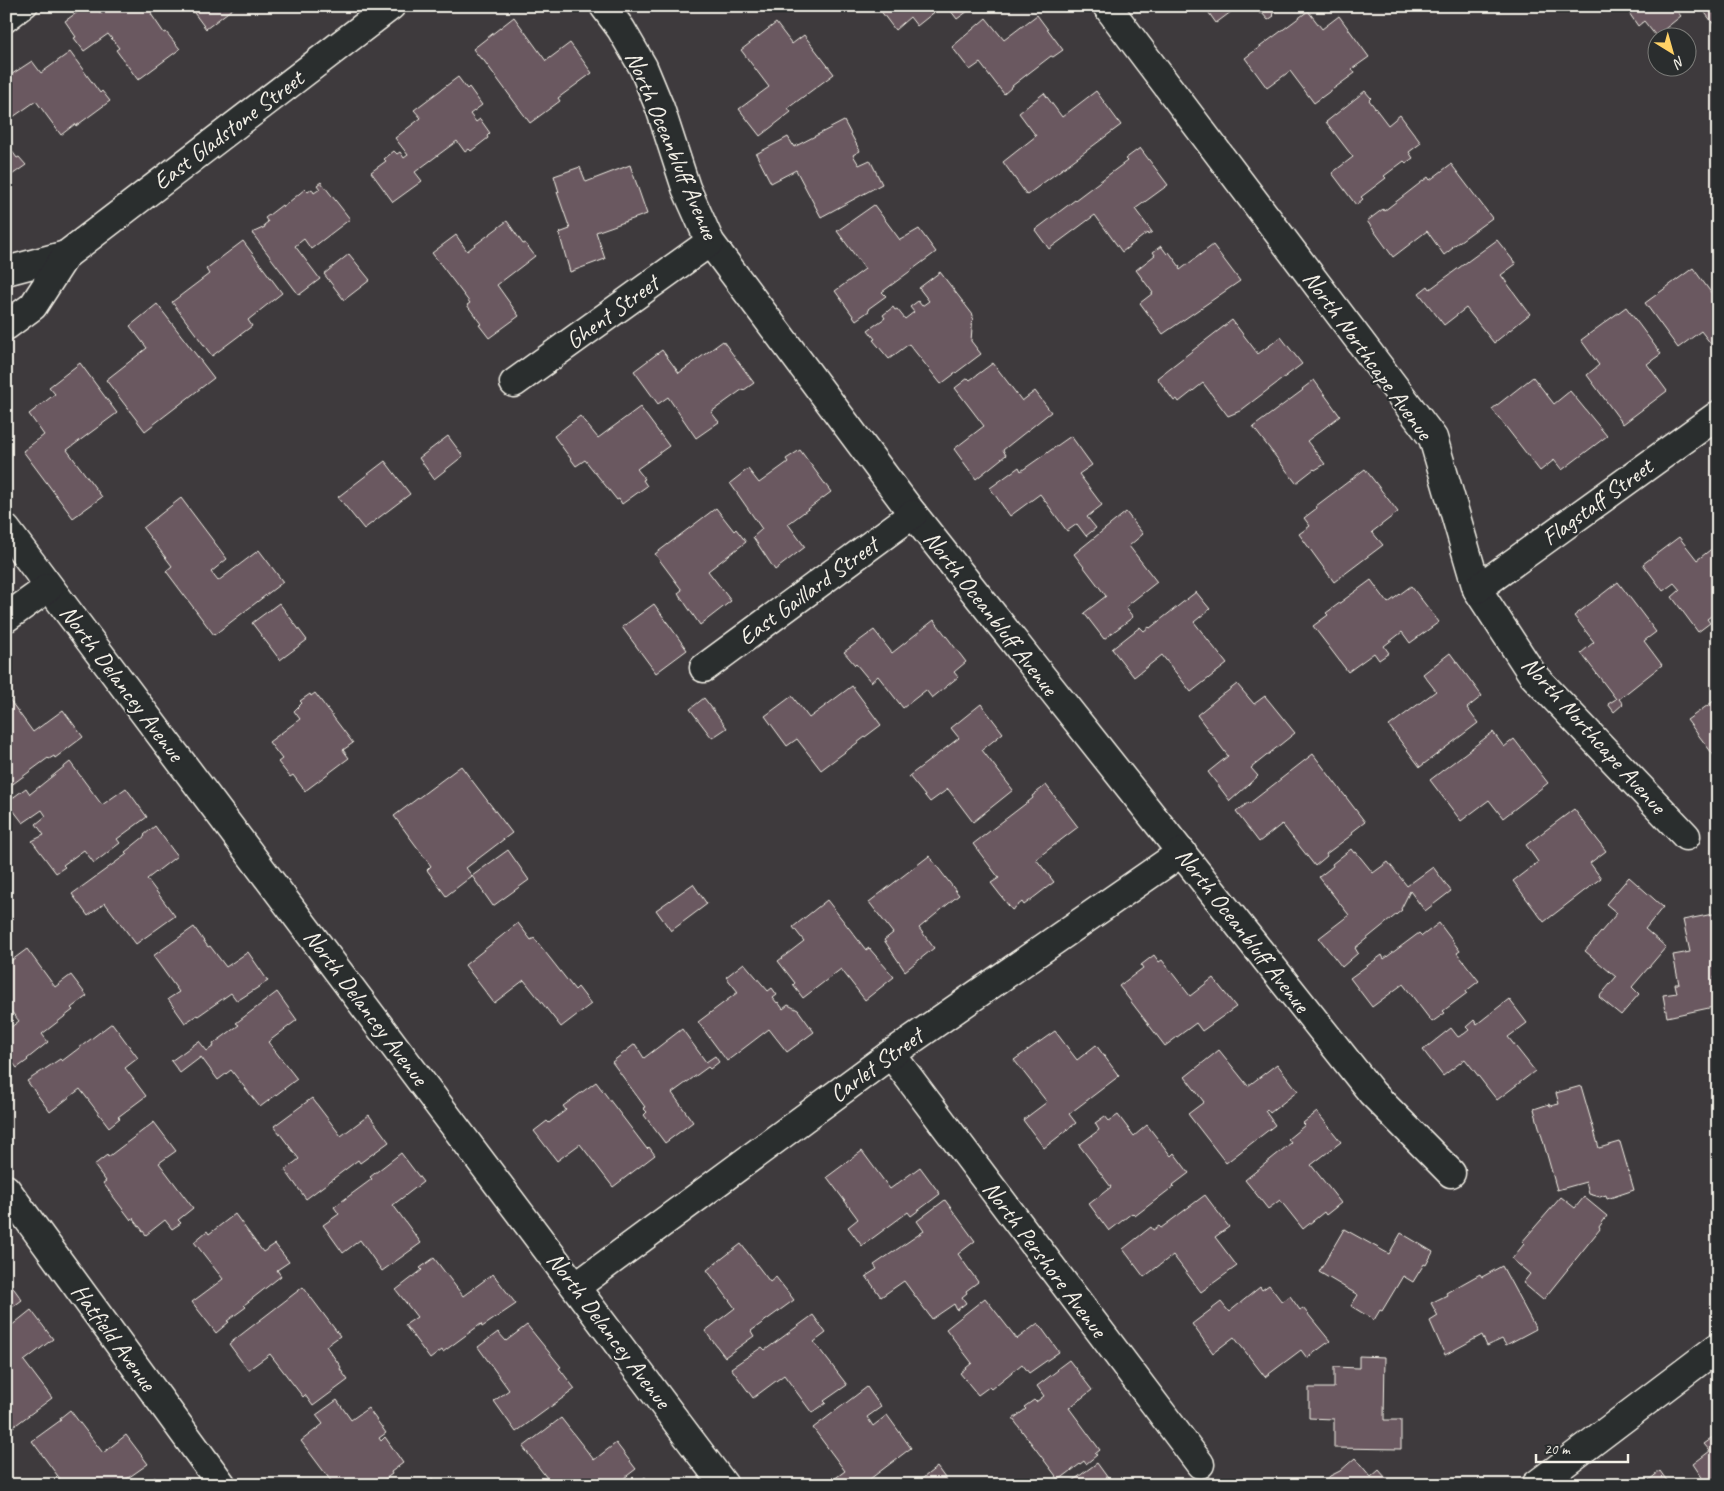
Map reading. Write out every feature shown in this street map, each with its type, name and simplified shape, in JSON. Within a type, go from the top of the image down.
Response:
[{"type":"street","name":"East Gladstone Street","points":[[6,326],[33,306],[66,255],[391,6]]},
{"type":"street","name":"North Oceanbluff Avenue","points":[[604,6],[621,29],[644,67],[660,108],[686,188],[710,242],[913,514],[1372,1093],[1451,1173]]},
{"type":"street","name":"North Northcape Avenue","points":[[1107,6],[1433,438],[1477,589],[1532,675],[1686,836]]},
{"type":"street","name":"Ghent Street","points":[[514,382],[710,242]]},
{"type":"street","name":"East Gladstone Street","points":[[6,270],[66,255]]},
{"type":"street","name":"Flagstaff Street","points":[[1477,589],[1718,415]]},
{"type":"street","name":"East Gaillard Street","points":[[704,668],[913,514]]},
{"type":"street","name":"North Delancey Avenue","points":[[6,529],[577,1286],[724,1485]]},
{"type":"street","points":[[6,618],[49,586]]},
{"type":"street","name":"Carlet Street","points":[[577,1286],[891,1054],[1182,852]]},
{"type":"street","name":"North Pershore Avenue","points":[[891,1054],[1200,1464]]},
{"type":"street","name":"Hatfield Avenue","points":[[6,1189],[222,1485]]},
{"type":"street","points":[[1536,1485],[1718,1347]]},
{"type":"lane","points":[[6,23],[28,6]]},
{"type":"building","points":[[86,6],[95,6],[101,14],[111,6],[161,6],[151,14],[164,33],[166,32],[180,49],[138,80],[116,50],[119,48],[108,34],[84,51],[74,38],[76,37],[65,21]]},
{"type":"building","points":[[189,6],[236,6],[206,29]]},
{"type":"building","points":[[877,6],[942,6],[917,26],[910,17],[895,30]]},
{"type":"building","points":[[947,6],[975,6],[957,19]]},
{"type":"building","points":[[1204,6],[1239,6],[1216,23]]},
{"type":"building","points":[[1254,6],[1282,6],[1268,20]]},
{"type":"building","points":[[1632,6],[1673,6],[1681,16],[1666,28],[1650,28],[1644,21],[1638,26],[1627,10]]},
{"type":"building","points":[[1700,6],[1718,6],[1718,25],[1715,26]]},
{"type":"building","points":[[1308,11],[1322,29],[1339,16],[1369,57],[1352,69],[1355,73],[1314,103],[1290,71],[1267,88],[1245,58]]},
{"type":"building","points":[[1037,15],[1063,50],[1053,57],[1051,56],[1004,94],[980,63],[970,70],[952,47],[986,18],[1004,40]]},
{"type":"building","points":[[514,17],[546,61],[570,43],[592,73],[558,98],[560,101],[530,123],[482,58],[473,49]]},
{"type":"building","points":[[776,23],[792,44],[804,35],[834,74],[788,108],[791,112],[760,136],[739,109],[769,87],[741,50]]},
{"type":"building","points":[[70,52],[100,93],[102,91],[110,101],[61,135],[36,101],[13,117],[6,104],[6,78],[32,61],[41,73]]},
{"type":"building","points":[[458,77],[467,89],[469,87],[482,105],[470,114],[476,122],[480,119],[490,133],[487,136],[488,138],[471,151],[469,149],[465,152],[457,141],[415,172],[422,181],[393,202],[371,172],[386,161],[384,159],[394,151],[397,154],[400,152],[404,158],[408,155],[395,138],[421,118],[414,110]]},
{"type":"building","points":[[1096,91],[1121,125],[1027,195],[1003,162],[1036,136],[1019,113],[1044,93],[1062,117]]},
{"type":"building","points":[[1365,91],[1371,98],[1369,100],[1388,125],[1400,115],[1421,143],[1409,152],[1413,158],[1406,163],[1404,161],[1384,176],[1386,178],[1361,197],[1363,199],[1356,205],[1332,173],[1353,157],[1326,122]]},
{"type":"building","points":[[844,121],[860,151],[853,155],[859,165],[870,160],[882,184],[821,217],[796,170],[771,183],[756,154],[788,137],[794,147]]},
{"type":"building","points":[[6,143],[17,158],[19,157],[26,165],[6,179]]},
{"type":"building","points":[[1140,148],[1168,185],[1135,209],[1152,232],[1148,235],[1147,233],[1122,252],[1095,215],[1049,249],[1035,230],[1127,161],[1125,159]]},
{"type":"building","points":[[1451,164],[1492,218],[1444,255],[1427,231],[1393,257],[1367,221],[1383,209],[1384,211],[1428,177],[1430,180]]},
{"type":"building","points":[[630,165],[647,214],[596,232],[605,259],[570,272],[559,233],[570,229],[557,192],[559,192],[554,176],[580,167],[586,182]]},
{"type":"building","points":[[321,182],[350,219],[311,249],[304,239],[295,246],[320,279],[299,295],[252,233],[265,227],[264,225],[268,222],[265,218],[282,205],[283,207],[305,189],[308,192],[312,189],[314,193],[320,189],[317,185]]},
{"type":"building","points":[[874,205],[900,240],[919,229],[936,252],[882,292],[886,296],[856,320],[835,291],[865,269],[837,231]]},
{"type":"building","points":[[507,221],[523,244],[525,243],[535,256],[497,285],[519,316],[489,338],[467,305],[470,303],[432,253],[456,235],[467,251]]},
{"type":"building","points":[[1497,240],[1516,264],[1501,275],[1530,314],[1494,343],[1466,308],[1444,325],[1419,293],[1428,286],[1430,289]]},
{"type":"building","points":[[243,241],[282,293],[248,320],[252,326],[212,356],[172,302],[209,274],[206,269]]},
{"type":"building","points":[[1213,245],[1240,281],[1163,334],[1140,303],[1153,293],[1136,270],[1155,255],[1153,252],[1161,246],[1167,254],[1169,252],[1180,267],[1180,270]]},
{"type":"building","points":[[349,254],[370,280],[344,300],[324,274]]},
{"type":"building","points":[[1693,268],[1718,302],[1718,353],[1701,331],[1678,348],[1645,303]]},
{"type":"building","points":[[940,272],[973,315],[971,341],[981,354],[941,384],[909,344],[889,359],[873,340],[875,339],[868,330],[885,318],[883,315],[893,307],[905,319],[914,312],[910,307],[918,301],[922,306],[929,301],[919,288]]},
{"type":"building","points":[[157,304],[214,378],[145,431],[106,380],[147,348],[130,326]]},
{"type":"building","points":[[1626,307],[1661,354],[1647,364],[1667,391],[1623,424],[1587,375],[1599,365],[1581,340]]},
{"type":"building","points":[[1232,320],[1258,354],[1281,337],[1302,364],[1240,411],[1228,416],[1203,383],[1179,402],[1177,399],[1174,401],[1157,378]]},
{"type":"building","points":[[723,341],[754,383],[711,412],[719,422],[696,438],[668,397],[658,404],[634,371],[662,350],[679,373]]},
{"type":"building","points":[[80,363],[117,413],[67,450],[102,497],[73,518],[23,451],[44,435],[29,414],[55,394],[49,387]]},
{"type":"building","points":[[993,363],[1022,401],[1035,391],[1051,412],[1003,450],[1006,455],[976,479],[954,449],[984,426],[955,388],[968,378],[970,380]]},
{"type":"building","points":[[1533,377],[1554,404],[1570,391],[1607,436],[1562,470],[1554,460],[1540,471],[1492,409]]},
{"type":"building","points":[[1314,380],[1340,416],[1307,441],[1325,464],[1314,469],[1296,483],[1253,427]]},
{"type":"building","points":[[640,407],[669,446],[637,469],[645,479],[643,480],[647,486],[622,504],[585,460],[576,466],[554,436],[580,416],[598,438]]},
{"type":"building","points":[[448,436],[463,456],[434,479],[419,458]]},
{"type":"building","points":[[1071,436],[1092,465],[1079,474],[1102,505],[1087,517],[1096,528],[1086,536],[1077,524],[1067,531],[1040,494],[1010,516],[990,488],[1019,467],[1021,471]]},
{"type":"building","points":[[800,450],[831,492],[788,524],[805,547],[775,570],[753,537],[762,529],[730,483],[748,469],[759,483],[788,462],[786,459]]},
{"type":"building","points":[[385,461],[410,494],[364,529],[338,497]]},
{"type":"building","points":[[1365,469],[1398,512],[1372,532],[1383,545],[1334,582],[1299,534],[1310,526],[1304,518],[1317,508],[1316,506]]},
{"type":"building","points":[[181,498],[227,559],[211,572],[218,581],[259,550],[283,582],[214,635],[166,571],[172,566],[143,528]]},
{"type":"building","points":[[716,508],[734,531],[736,529],[746,542],[708,571],[731,601],[700,625],[678,593],[682,590],[655,554]]},
{"type":"building","points":[[1126,512],[1143,534],[1129,546],[1157,582],[1126,608],[1133,617],[1104,639],[1084,613],[1106,596],[1074,554]]},
{"type":"building","points":[[1679,537],[1697,560],[1718,544],[1718,611],[1707,619],[1710,623],[1698,632],[1672,597],[1680,590],[1674,583],[1663,591],[1643,564]]},
{"type":"building","points":[[1371,580],[1388,603],[1411,586],[1439,622],[1410,643],[1402,632],[1384,646],[1389,653],[1379,660],[1374,653],[1348,672],[1313,626],[1328,615],[1326,613]]},
{"type":"building","points":[[1618,582],[1656,632],[1644,641],[1662,665],[1619,699],[1623,704],[1614,712],[1608,704],[1616,699],[1581,653],[1594,642],[1574,616]]},
{"type":"building","points":[[1196,592],[1210,609],[1194,622],[1227,664],[1191,692],[1162,655],[1134,677],[1112,649],[1140,627],[1144,631],[1150,628]]},
{"type":"building","points":[[279,603],[307,640],[280,660],[252,623]]},
{"type":"building","points":[[654,604],[687,650],[656,673],[622,627]]},
{"type":"building","points":[[934,620],[966,662],[954,672],[958,677],[932,698],[926,690],[903,708],[878,676],[871,682],[844,652],[874,630],[892,653]]},
{"type":"building","points":[[1450,653],[1482,696],[1467,708],[1478,723],[1420,767],[1389,726],[1436,691],[1423,674]]},
{"type":"building","points":[[1237,684],[1254,704],[1265,696],[1295,733],[1251,768],[1258,776],[1230,801],[1208,772],[1228,756],[1197,715]]},
{"type":"building","points":[[852,686],[881,725],[821,770],[797,739],[787,746],[765,716],[792,696],[809,718]]},
{"type":"building","points":[[315,693],[353,743],[343,750],[349,758],[305,791],[293,775],[290,777],[278,762],[282,759],[269,742],[300,719],[294,711],[302,703],[300,701]]},
{"type":"building","points":[[6,695],[33,732],[63,710],[83,737],[55,758],[54,756],[48,758],[6,789]]},
{"type":"building","points":[[704,698],[727,728],[712,738],[690,709]]},
{"type":"building","points":[[1718,698],[1718,761],[1687,720]]},
{"type":"building","points":[[981,704],[1003,733],[982,750],[1013,790],[973,822],[948,789],[930,802],[909,776],[959,738],[951,728]]},
{"type":"building","points":[[1493,732],[1504,747],[1514,739],[1548,783],[1503,818],[1489,800],[1461,821],[1430,780]]},
{"type":"building","points":[[1313,754],[1365,822],[1352,832],[1353,834],[1326,854],[1327,856],[1315,866],[1282,824],[1259,842],[1236,812]]},
{"type":"building","points":[[70,762],[102,805],[126,788],[147,817],[117,839],[120,843],[94,863],[84,850],[63,865],[65,867],[56,873],[32,841],[44,835],[36,824],[46,816],[42,810],[23,823],[7,802],[26,788],[30,794]]},
{"type":"building","points":[[461,766],[512,833],[466,868],[472,876],[446,896],[427,870],[431,866],[394,816]]},
{"type":"building","points":[[1046,785],[1078,827],[1036,859],[1054,882],[1024,905],[1022,902],[1012,910],[991,883],[999,878],[973,844],[1033,798],[1032,796]]},
{"type":"building","points":[[1574,809],[1606,851],[1590,863],[1601,878],[1544,922],[1513,881],[1538,862],[1526,845]]},
{"type":"building","points":[[155,826],[177,856],[147,879],[175,916],[136,944],[105,903],[88,916],[72,894],[127,854],[125,852]]},
{"type":"building","points":[[1351,849],[1354,853],[1356,852],[1373,873],[1388,862],[1407,886],[1433,867],[1451,891],[1425,911],[1410,891],[1402,910],[1355,948],[1358,953],[1342,967],[1319,938],[1349,915],[1319,877]]},
{"type":"building","points":[[508,850],[529,880],[493,906],[472,876]]},
{"type":"building","points":[[929,856],[959,895],[919,928],[934,948],[905,971],[884,940],[893,933],[869,902]]},
{"type":"building","points":[[1629,877],[1663,907],[1645,929],[1666,947],[1632,987],[1639,994],[1621,1015],[1599,997],[1616,977],[1585,951],[1617,913],[1606,904]]},
{"type":"building","points":[[693,884],[707,904],[671,931],[656,910]]},
{"type":"building","points":[[827,900],[866,950],[869,948],[894,977],[865,1000],[841,969],[803,998],[793,985],[795,983],[778,961],[804,941],[793,927]]},
{"type":"building","points":[[1718,913],[1718,976],[1714,977],[1718,1006],[1667,1017],[1663,995],[1677,993],[1675,984],[1679,984],[1673,955],[1690,952],[1683,920]]},
{"type":"building","points":[[518,923],[531,940],[534,938],[575,990],[578,987],[591,1004],[561,1027],[524,980],[494,1003],[465,965]]},
{"type":"building","points":[[1439,923],[1460,951],[1457,953],[1479,981],[1466,991],[1467,993],[1443,1011],[1445,1013],[1432,1022],[1403,984],[1372,1007],[1350,978],[1382,955],[1384,959],[1419,933],[1422,936]]},
{"type":"building","points":[[194,927],[208,947],[210,946],[226,967],[248,952],[268,981],[237,1001],[231,993],[185,1023],[168,999],[179,992],[153,956]]},
{"type":"building","points":[[27,949],[55,987],[71,975],[87,996],[71,1008],[73,1010],[42,1034],[48,1042],[17,1068],[6,1054],[6,1031],[19,1021],[6,1005],[6,960],[8,963]]},
{"type":"building","points":[[1154,955],[1159,962],[1162,960],[1190,996],[1213,978],[1236,1007],[1202,1031],[1196,1023],[1165,1046],[1119,986],[1143,968],[1141,965]]},
{"type":"building","points":[[744,963],[768,991],[772,988],[777,995],[773,998],[783,1009],[788,1005],[798,1010],[814,1032],[787,1052],[769,1029],[727,1061],[698,1022],[738,992],[726,977]]},
{"type":"building","points":[[277,992],[297,1020],[268,1042],[297,1079],[260,1107],[231,1070],[218,1080],[201,1057],[180,1073],[171,1061],[199,1041],[207,1051],[214,1046],[213,1044],[239,1025],[236,1023]]},
{"type":"building","points":[[1509,999],[1527,1023],[1508,1037],[1535,1071],[1497,1100],[1465,1059],[1443,1076],[1423,1050],[1451,1028],[1458,1037],[1464,1034],[1469,1030],[1466,1027],[1474,1020],[1477,1024]]},
{"type":"building","points":[[112,1023],[138,1058],[125,1068],[146,1096],[118,1117],[120,1118],[109,1127],[80,1089],[50,1112],[27,1081],[60,1059],[62,1061]]},
{"type":"building","points":[[682,1029],[706,1062],[715,1056],[719,1062],[710,1069],[708,1067],[672,1093],[693,1122],[665,1143],[644,1115],[647,1112],[643,1108],[645,1107],[612,1062],[635,1044],[644,1058]]},
{"type":"building","points":[[1055,1031],[1077,1060],[1096,1045],[1119,1076],[1069,1114],[1076,1123],[1044,1148],[1023,1120],[1047,1102],[1014,1060]]},
{"type":"building","points":[[1219,1050],[1248,1086],[1277,1064],[1298,1091],[1270,1113],[1267,1109],[1265,1111],[1275,1125],[1226,1163],[1188,1114],[1204,1102],[1185,1077]]},
{"type":"building","points":[[596,1082],[647,1149],[649,1147],[655,1155],[613,1187],[580,1144],[557,1161],[534,1131],[547,1121],[549,1123],[566,1110],[563,1106]]},
{"type":"building","points":[[1581,1086],[1599,1148],[1620,1142],[1634,1190],[1607,1199],[1606,1195],[1600,1197],[1589,1194],[1586,1182],[1557,1190],[1534,1109],[1549,1104],[1550,1106],[1559,1104],[1556,1093]]},
{"type":"building","points":[[312,1098],[341,1136],[369,1115],[389,1142],[360,1163],[358,1160],[306,1199],[285,1170],[299,1159],[274,1126]]},
{"type":"building","points":[[1317,1112],[1341,1142],[1311,1165],[1341,1203],[1326,1215],[1324,1212],[1303,1229],[1280,1200],[1268,1209],[1245,1180],[1291,1143],[1288,1139]]},
{"type":"building","points":[[1118,1115],[1134,1136],[1147,1125],[1171,1156],[1174,1153],[1189,1173],[1135,1216],[1132,1213],[1109,1231],[1089,1204],[1111,1187],[1079,1145],[1099,1130],[1095,1123],[1105,1116],[1109,1121]]},
{"type":"building","points":[[154,1122],[176,1151],[159,1163],[193,1208],[178,1220],[181,1223],[172,1229],[165,1220],[146,1235],[133,1218],[131,1220],[103,1183],[106,1181],[94,1165],[107,1155],[108,1157]]},
{"type":"building","points":[[862,1151],[890,1189],[920,1167],[940,1194],[911,1216],[908,1212],[862,1246],[848,1227],[858,1219],[827,1177]]},
{"type":"building","points":[[401,1153],[423,1182],[393,1205],[421,1243],[382,1271],[360,1240],[343,1253],[323,1225],[339,1214],[334,1207],[372,1179],[370,1177]]},
{"type":"building","points":[[1205,1195],[1229,1227],[1215,1237],[1237,1266],[1201,1292],[1173,1255],[1144,1277],[1123,1249],[1151,1227],[1153,1230],[1159,1226],[1161,1228]]},
{"type":"building","points":[[1561,1197],[1575,1208],[1584,1197],[1607,1216],[1599,1227],[1600,1229],[1543,1300],[1523,1283],[1530,1274],[1512,1259],[1524,1244],[1522,1242]]},
{"type":"building","points":[[945,1200],[975,1241],[958,1254],[978,1282],[966,1291],[967,1293],[962,1297],[966,1303],[957,1310],[954,1304],[932,1319],[904,1281],[881,1297],[866,1276],[877,1269],[874,1265],[924,1231],[917,1221]]},
{"type":"building","points":[[235,1214],[263,1252],[275,1244],[289,1262],[277,1270],[281,1276],[244,1305],[246,1307],[227,1321],[229,1322],[216,1333],[192,1302],[223,1279],[194,1242],[207,1231],[209,1234]]},
{"type":"building","points":[[1344,1229],[1389,1254],[1401,1233],[1433,1252],[1413,1282],[1403,1276],[1382,1311],[1380,1310],[1374,1320],[1351,1306],[1358,1295],[1319,1272]]},
{"type":"building","points":[[741,1244],[770,1282],[776,1277],[794,1300],[751,1331],[754,1336],[725,1357],[705,1331],[735,1308],[707,1270]]},
{"type":"building","points":[[434,1258],[463,1296],[493,1274],[516,1304],[482,1327],[481,1324],[443,1352],[442,1350],[430,1359],[405,1325],[417,1317],[396,1290]]},
{"type":"building","points":[[1502,1266],[1536,1329],[1506,1345],[1502,1339],[1487,1346],[1482,1335],[1445,1355],[1430,1321],[1438,1316],[1431,1303],[1480,1274],[1482,1277]]},
{"type":"building","points":[[6,1278],[22,1300],[6,1312]]},
{"type":"building","points":[[1269,1285],[1282,1302],[1290,1296],[1300,1310],[1303,1308],[1330,1341],[1307,1358],[1301,1350],[1265,1377],[1234,1337],[1213,1353],[1192,1324],[1221,1302],[1229,1312],[1260,1287],[1262,1290]]},
{"type":"building","points":[[303,1287],[340,1336],[326,1346],[348,1380],[313,1406],[305,1395],[303,1397],[270,1354],[248,1370],[229,1344]]},
{"type":"building","points":[[985,1298],[1017,1339],[1038,1323],[1059,1352],[1029,1373],[1022,1364],[991,1389],[989,1387],[978,1395],[960,1373],[972,1363],[946,1329]]},
{"type":"building","points":[[31,1310],[53,1339],[24,1361],[52,1398],[13,1427],[6,1419],[6,1330]]},
{"type":"building","points":[[813,1315],[826,1333],[814,1342],[847,1385],[824,1401],[826,1403],[812,1413],[784,1375],[753,1398],[731,1368],[762,1347],[765,1350]]},
{"type":"building","points":[[527,1325],[561,1367],[559,1368],[575,1389],[516,1432],[494,1401],[509,1390],[478,1347],[498,1332],[506,1341]]},
{"type":"building","points":[[1359,1356],[1385,1357],[1384,1420],[1401,1420],[1401,1449],[1334,1448],[1334,1419],[1309,1418],[1309,1388],[1334,1388],[1334,1367],[1359,1368]]},
{"type":"building","points":[[1069,1360],[1092,1390],[1069,1408],[1100,1450],[1086,1464],[1084,1461],[1059,1480],[1013,1419],[1026,1409],[1024,1407],[1044,1396],[1037,1386]]},
{"type":"building","points":[[867,1387],[881,1407],[867,1417],[873,1426],[887,1415],[911,1448],[866,1482],[868,1485],[826,1485],[845,1471],[813,1428]]},
{"type":"building","points":[[337,1400],[351,1420],[368,1408],[386,1433],[379,1438],[381,1441],[385,1437],[403,1463],[377,1485],[334,1485],[301,1441],[323,1424],[316,1415]]},
{"type":"building","points":[[70,1410],[103,1453],[126,1435],[148,1464],[118,1485],[60,1485],[63,1483],[32,1441],[61,1420],[60,1418]]},
{"type":"building","points":[[561,1418],[594,1460],[616,1443],[636,1469],[615,1485],[601,1485],[599,1482],[595,1485],[539,1485],[547,1478],[523,1447]]},
{"type":"building","points":[[1718,1434],[1718,1485],[1707,1485],[1693,1464],[1710,1451],[1704,1444]]},
{"type":"building","points":[[1355,1458],[1371,1477],[1379,1470],[1392,1485],[1320,1485]]},
{"type":"building","points":[[1097,1463],[1113,1485],[1067,1485]]},
{"type":"building","points":[[937,1467],[950,1485],[910,1485],[917,1479],[919,1481]]},
{"type":"building","points":[[1660,1471],[1670,1485],[1643,1485]]},
{"type":"building","points":[[155,1477],[160,1485],[144,1485]]},
{"type":"building","points":[[645,1477],[651,1485],[635,1485]]},
{"type":"building","points":[[433,1478],[438,1485],[423,1485]]},
{"type":"building","points":[[1155,1479],[1160,1485],[1147,1485]]}]
